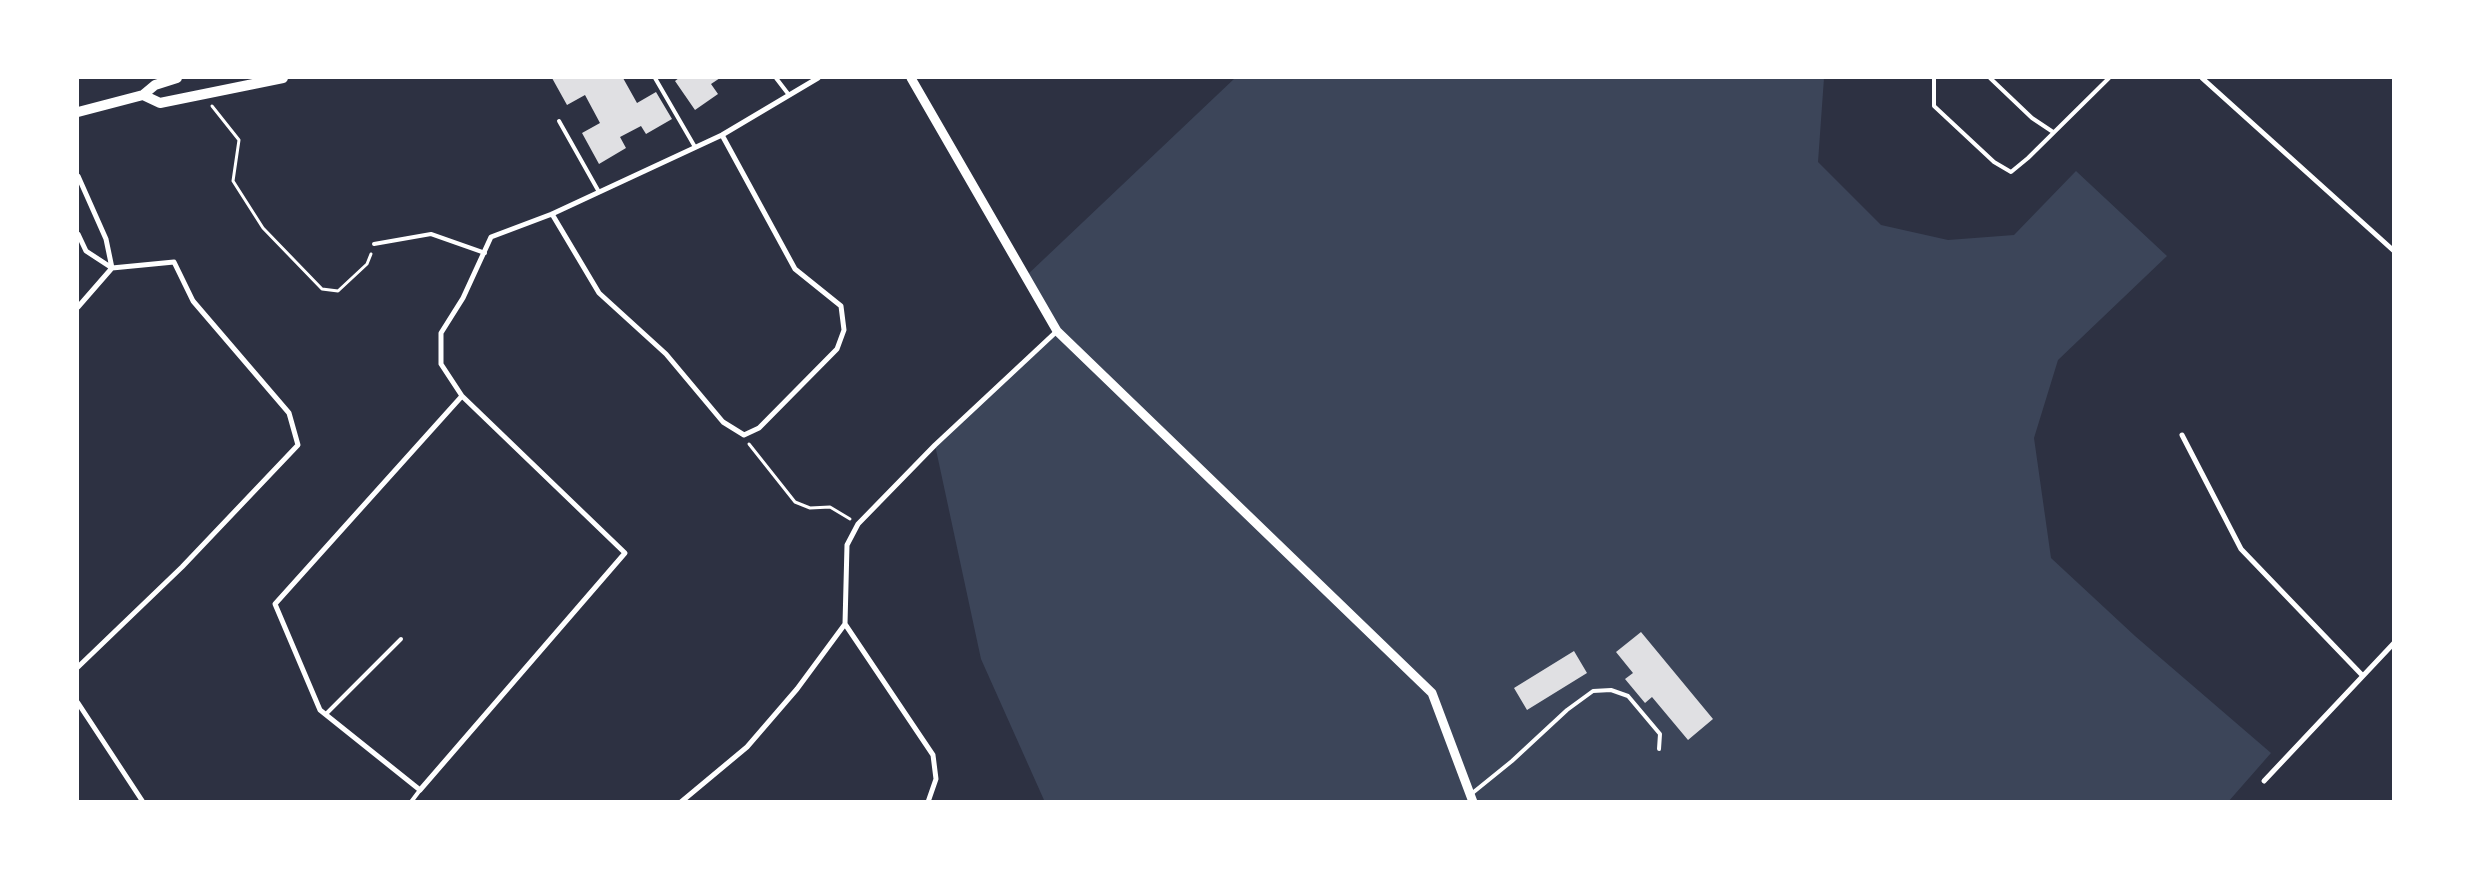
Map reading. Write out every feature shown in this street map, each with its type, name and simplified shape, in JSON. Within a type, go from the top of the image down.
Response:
[{"type":"main road","points":[[78,112],[143,95],[155,84],[176,78]]},
{"type":"main road","points":[[143,95],[160,103],[283,78]]},
{"type":"street","points":[[462,396],[275,604],[320,710],[420,790],[625,553],[462,396],[441,364],[440,332],[463,298],[492,237],[552,214],[722,135],[818,78]]},
{"type":"street","points":[[911,78],[1057,331],[1432,693],[1472,798]]},
{"type":"street","points":[[2202,78],[2394,251]]},
{"type":"street","points":[[552,214],[599,293],[666,354],[724,422],[744,435],[759,428],[836,349],[844,330],[841,306],[795,269],[722,135]]},
{"type":"street","points":[[78,176],[106,239],[112,268]]},
{"type":"street","points":[[78,234],[86,251],[112,268],[174,262],[193,301],[289,413],[298,445],[182,567],[78,667]]},
{"type":"street","points":[[78,307],[112,268]]},
{"type":"street","points":[[681,802],[747,747],[797,690],[845,624],[848,545],[858,524],[935,445],[1057,331]]},
{"type":"street","points":[[2182,435],[2241,549],[2362,675]]},
{"type":"street","points":[[845,624],[933,755],[936,779],[928,802]]},
{"type":"street","points":[[2264,781],[2394,643]]},
{"type":"street","points":[[78,703],[142,802]]},
{"type":"lane","points":[[655,78],[695,148]]},
{"type":"lane","points":[[776,78],[789,95]]},
{"type":"lane","points":[[1934,78],[1934,106],[1994,162],[2011,172],[2028,158],[2109,78]]},
{"type":"lane","points":[[1990,78],[2032,118],[2053,132]]},
{"type":"lane","points":[[559,121],[599,192]]},
{"type":"lane","points":[[374,244],[431,234],[485,253]]},
{"type":"lane","points":[[326,714],[401,639]]},
{"type":"lane","points":[[1472,798],[1567,710],[1593,691],[1611,690],[1628,696],[1660,734],[1659,749]]},
{"type":"lane","points":[[410,802],[420,790]]},
{"type":"path","points":[[204,94],[205,98],[239,140],[233,181],[263,228],[322,289],[338,291],[366,264],[374,244]]},
{"type":"path","points":[[744,435],[754,453],[788,491],[795,502],[810,508],[830,507],[858,524]]},
{"type":"shaded area","points":[[1235,78],[1824,78],[1818,162],[1881,225],[1948,240],[2014,235],[2076,171],[2167,256],[2058,360],[2034,438],[2051,558],[2135,636],[2271,753],[2228,802],[1043,801],[981,659],[935,445],[1057,331],[1025,277]]},
{"type":"building","points":[[552,78],[623,78],[637,103],[656,92],[672,119],[646,134],[641,126],[620,137],[626,148],[599,164],[582,133],[600,123],[585,95],[567,105]]},
{"type":"building","points":[[679,78],[720,78],[711,84],[718,94],[695,110],[675,81]]},
{"type":"building","points":[[1641,632],[1713,719],[1688,740],[1652,697],[1645,703],[1625,679],[1633,673],[1616,652]]},
{"type":"building","points":[[1574,651],[1587,673],[1527,710],[1514,688]]}]
